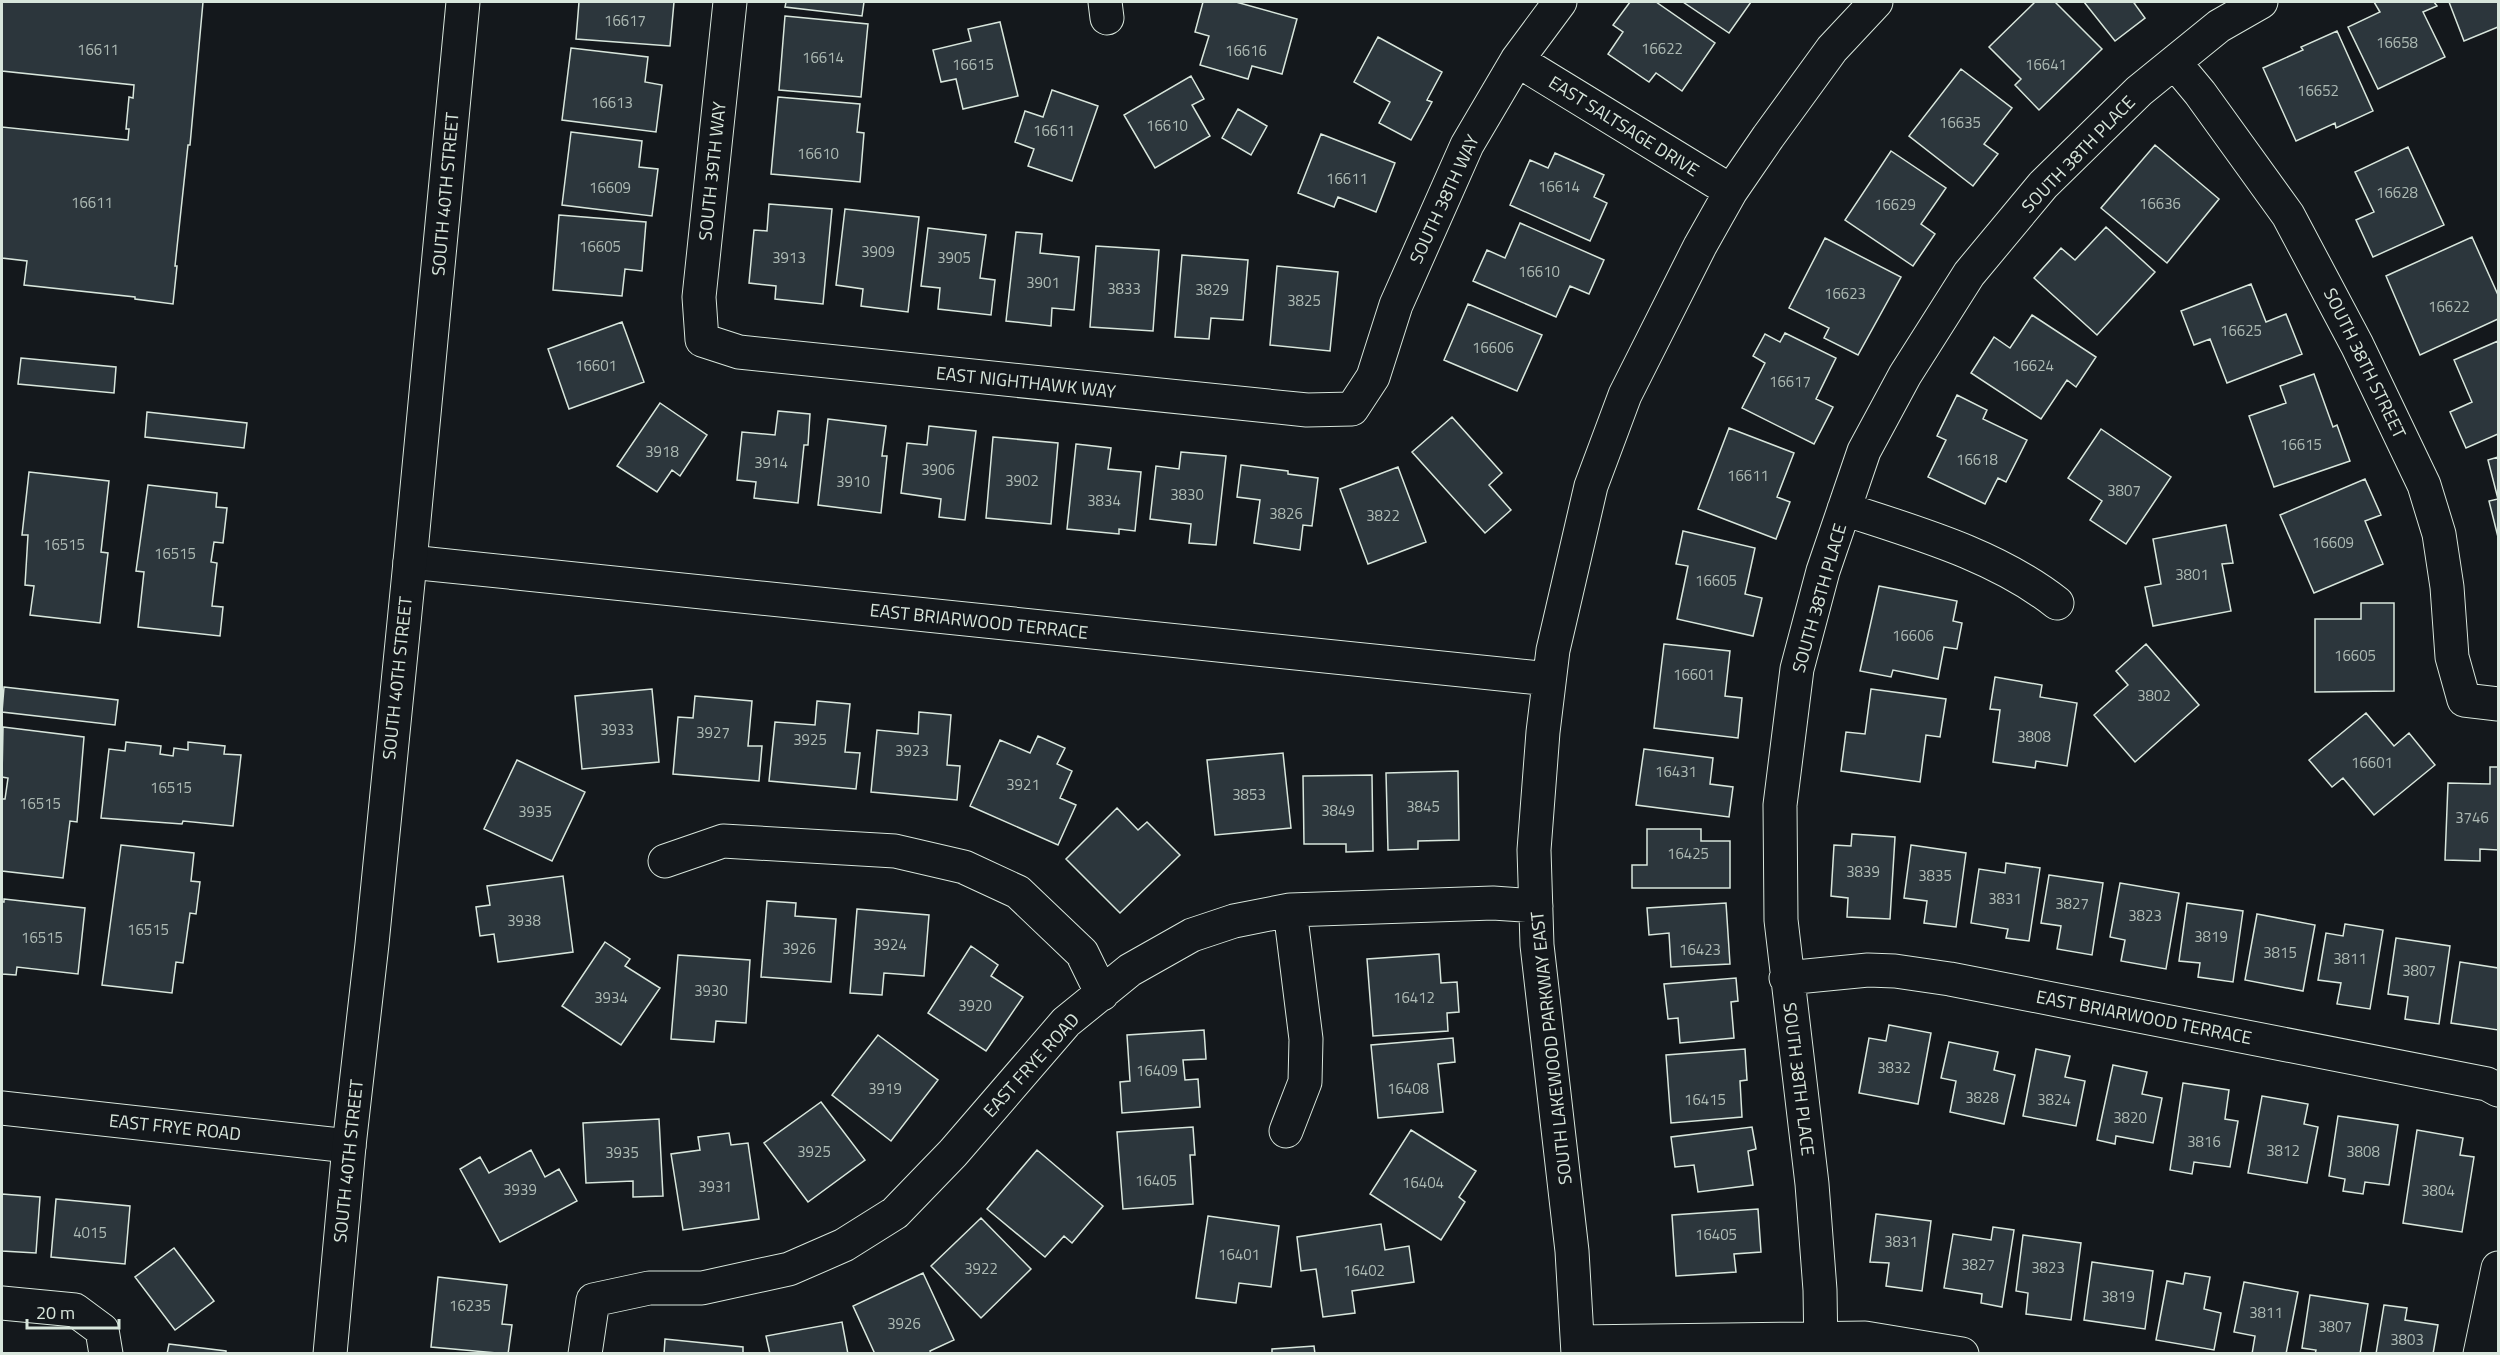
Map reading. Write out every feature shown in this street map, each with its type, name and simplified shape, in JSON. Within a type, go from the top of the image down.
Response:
[{"type":"street","name":"SOUTH 40TH STREET","points":[[330,1353],[349,1146],[372,944],[393,714],[410,562],[463,2]]},
{"type":"street","name":"SOUTH 39TH WAY","points":[[702,340],[699,297],[730,2]]},
{"type":"street","name":"SOUTH 38TH WAY","points":[[1352,409],[1373,377],[1396,305],[1467,145],[1517,60],[1560,2]]},
{"type":"street","name":"SOUTH LAKEWOOD PARKWAY EAST","points":[[1578,1348],[1572,1251],[1537,945],[1534,850],[1543,732],[1553,650],[1591,486],[1621,405],[1700,246],[1731,191],[1832,49],[1875,2]]},
{"type":"street","name":"SOUTH 38TH PLACE","points":[[1821,1346],[1820,1290],[1812,1184],[1781,920],[1780,805],[1797,669],[1823,571],[1864,451],[1900,384],[1969,274],[2043,185],[2139,91],[2219,26],[2261,2]]},
{"type":"street","name":"EAST SALTSAGE DRIVE","points":[[1517,60],[1731,191]]},
{"type":"street","name":"SOUTH 38TH STREET","points":[[2175,63],[2200,93],[2288,215],[2357,345],[2424,485],[2439,534],[2447,587],[2452,657],[2464,700],[2499,704]]},
{"type":"street","name":"EAST NIGHTHAWK WAY","points":[[702,340],[739,352],[1307,410],[1352,409]]},
{"type":"street","points":[[1845,509],[1994,563],[2031,583],[2057,603]]},
{"type":"street","name":"EAST BRIARWOOD TERRACE","points":[[410,562],[1549,679]]},
{"type":"street","points":[[665,861],[723,842],[895,851],[964,867],[1018,892],[1082,953],[1102,994]]},
{"type":"street","name":"EAST FRYE ROAD","points":[[585,1353],[593,1300],[649,1288],[702,1288],[789,1269],[844,1245],[895,1213],[953,1153],[1066,1022],[1130,970],[1192,935],[1234,921],[1290,910],[1493,903],[1536,906]]},
{"type":"street","points":[[1286,1131],[1305,1082],[1305,1039],[1290,910]]},
{"type":"street","name":"EAST BRIARWOOD TERRACE","points":[[1786,978],[1868,970],[1895,971],[1950,979],[2476,1082],[2499,1090]]},
{"type":"street","name":"EAST FRYE ROAD","points":[[2,1108],[349,1146]]},
{"type":"street","points":[[2480,1353],[2499,1268]]},
{"type":"street","points":[[2,1303],[75,1310],[104,1342]]},
{"type":"street","points":[[1578,1348],[1821,1346],[1865,1338],[1962,1353]]},
{"type":"building","points":[[2,2],[203,2],[173,304],[135,299],[135,297],[24,285],[27,261],[2,258],[2,127],[128,140],[129,129],[126,129],[129,97],[133,98],[134,85],[2,71]]},
{"type":"building","points":[[579,2],[674,2],[670,46],[576,39]]},
{"type":"building","points":[[786,2],[864,2],[862,16],[785,7]]},
{"type":"building","points":[[1203,2],[1236,2],[1297,19],[1282,74],[1252,66],[1248,79],[1200,65],[1209,36],[1195,32]]},
{"type":"building","points":[[1630,2],[1656,2],[1715,43],[1682,91],[1656,73],[1649,82],[1608,54],[1623,32],[1613,25]]},
{"type":"building","points":[[1683,2],[1751,2],[1729,33]]},
{"type":"building","points":[[2035,2],[2055,2],[2102,49],[2039,110],[2015,85],[2021,79],[1989,47]]},
{"type":"building","points":[[2084,2],[2137,2],[2134,3],[2145,18],[2115,41]]},
{"type":"building","points":[[2374,2],[2434,2],[2437,6],[2423,12],[2445,57],[2378,89],[2348,27],[2380,12]]},
{"type":"building","points":[[2449,2],[2498,2],[2498,27],[2464,41]]},
{"type":"building","points":[[785,16],[868,24],[861,97],[779,90]]},
{"type":"building","points":[[1000,22],[1018,96],[963,109],[956,79],[941,82],[933,50],[971,41],[968,29]]},
{"type":"building","points":[[2337,31],[2373,111],[2336,128],[2335,123],[2296,141],[2263,68]]},
{"type":"building","points":[[1378,37],[1442,72],[1427,100],[1432,102],[1411,140],[1379,123],[1390,102],[1354,82]]},
{"type":"building","points":[[571,48],[648,57],[645,82],[662,85],[656,132],[562,120]]},
{"type":"building","points":[[1961,69],[2012,108],[1984,144],[1998,154],[1973,186],[1909,136]]},
{"type":"building","points":[[1191,76],[1204,99],[1192,105],[1210,136],[1155,168],[1124,115]]},
{"type":"building","points":[[1052,90],[1098,106],[1072,181],[1028,166],[1034,149],[1015,142],[1025,111],[1043,117]]},
{"type":"building","points":[[778,97],[860,104],[857,132],[864,133],[860,182],[771,174]]},
{"type":"building","points":[[1238,109],[1267,126],[1251,155],[1222,138]]},
{"type":"building","points":[[571,132],[642,141],[639,167],[658,169],[652,216],[562,205]]},
{"type":"building","points":[[1321,134],[1395,163],[1376,212],[1338,197],[1334,207],[1298,193]]},
{"type":"building","points":[[2155,145],[2219,199],[2167,263],[2101,208]]},
{"type":"building","points":[[2408,147],[2444,225],[2373,257],[2356,220],[2374,212],[2355,172]]},
{"type":"building","points":[[1891,151],[1946,188],[1921,224],[1935,234],[1913,266],[1845,220]]},
{"type":"building","points":[[1555,153],[1604,175],[1594,197],[1607,203],[1590,241],[1510,205],[1530,160],[1548,168]]},
{"type":"building","points":[[769,204],[832,209],[823,304],[775,299],[776,286],[749,283],[754,230],[767,231]]},
{"type":"building","points":[[845,209],[919,217],[908,312],[861,306],[863,289],[836,285]]},
{"type":"building","points":[[559,215],[646,222],[642,271],[625,269],[622,296],[553,290]]},
{"type":"building","points":[[1520,223],[1604,260],[1589,294],[1570,286],[1556,317],[1473,281],[1487,250],[1505,258]]},
{"type":"building","points":[[2106,227],[2155,272],[2097,335],[2034,278],[2061,248],[2075,260]]},
{"type":"building","points":[[928,228],[986,235],[980,278],[995,280],[991,315],[938,309],[940,288],[921,286]]},
{"type":"building","points":[[1016,232],[1042,234],[1040,253],[1079,257],[1074,310],[1052,308],[1051,326],[1006,321]]},
{"type":"building","points":[[2472,237],[2498,295],[2498,319],[2420,355],[2386,276]]},
{"type":"building","points":[[1825,238],[1901,277],[1858,355],[1824,338],[1829,328],[1789,308]]},
{"type":"building","points":[[1096,246],[1159,250],[1153,331],[1090,327]]},
{"type":"building","points":[[1182,255],[1248,260],[1243,320],[1211,318],[1209,339],[1175,337]]},
{"type":"building","points":[[1277,266],[1338,272],[1330,351],[1270,345]]},
{"type":"building","points":[[2251,284],[2266,322],[2286,314],[2302,354],[2227,383],[2210,339],[2194,345],[2181,311]]},
{"type":"building","points":[[1468,304],[1542,335],[1517,391],[1444,360]]},
{"type":"building","points":[[2032,315],[2096,357],[2076,387],[2067,380],[2041,419],[1971,373],[1994,337],[2010,348]]},
{"type":"building","points":[[622,322],[644,382],[569,409],[548,349]]},
{"type":"building","points":[[1785,333],[1836,358],[1816,399],[1833,407],[1814,444],[1742,408],[1765,363],[1753,356],[1765,334],[1780,342]]},
{"type":"building","points":[[2498,341],[2498,434],[2466,448],[2450,412],[2472,402],[2454,360]]},
{"type":"building","points":[[21,358],[116,367],[114,393],[18,384]]},
{"type":"building","points":[[2314,374],[2333,427],[2337,425],[2350,461],[2274,487],[2249,416],[2286,403],[2280,386]]},
{"type":"building","points":[[1957,395],[1987,410],[1983,419],[2027,440],[2006,482],[1998,478],[1985,504],[1928,477],[1946,440],[1937,436]]},
{"type":"building","points":[[660,403],[707,435],[680,476],[672,470],[657,492],[617,466]]},
{"type":"building","points":[[778,411],[810,414],[808,445],[804,445],[798,503],[754,498],[756,482],[737,480],[742,432],[775,435]]},
{"type":"building","points":[[147,412],[247,423],[244,448],[145,437]]},
{"type":"building","points":[[1452,417],[1502,473],[1489,485],[1511,510],[1485,533],[1412,452]]},
{"type":"building","points":[[828,419],[886,426],[882,456],[887,456],[881,513],[818,505]]},
{"type":"building","points":[[929,426],[976,431],[965,520],[939,517],[941,499],[901,493],[907,443],[927,445]]},
{"type":"building","points":[[1729,428],[1794,453],[1777,497],[1790,502],[1776,539],[1698,509]]},
{"type":"building","points":[[2101,429],[2171,477],[2126,544],[2090,520],[2102,501],[2068,478]]},
{"type":"building","points":[[993,437],[1058,443],[1051,524],[986,518]]},
{"type":"building","points":[[1076,444],[1111,448],[1108,469],[1141,472],[1135,531],[1119,529],[1119,534],[1067,529]]},
{"type":"building","points":[[1181,452],[1226,456],[1216,545],[1189,543],[1191,524],[1150,519],[1156,466],[1179,469]]},
{"type":"building","points":[[2498,457],[2498,499],[2488,460]]},
{"type":"building","points":[[1241,465],[1288,471],[1288,474],[1318,478],[1312,526],[1303,525],[1300,550],[1254,543],[1260,500],[1237,497]]},
{"type":"building","points":[[1398,467],[1426,542],[1368,564],[1340,489]]},
{"type":"building","points":[[29,472],[109,481],[101,552],[108,553],[100,623],[30,615],[34,586],[25,585],[28,535],[22,535]]},
{"type":"building","points":[[2365,479],[2381,515],[2365,521],[2383,564],[2314,593],[2280,515]]},
{"type":"building","points":[[148,485],[217,493],[216,507],[227,508],[223,543],[214,542],[211,562],[217,563],[212,606],[223,607],[220,636],[138,627],[144,572],[136,571]]},
{"type":"building","points":[[2498,499],[2498,537],[2489,501]]},
{"type":"building","points":[[2226,525],[2233,563],[2222,564],[2231,611],[2153,626],[2145,587],[2161,584],[2153,539]]},
{"type":"building","points":[[1683,531],[1755,548],[1745,594],[1762,598],[1753,636],[1677,619],[1688,566],[1676,564]]},
{"type":"building","points":[[1879,586],[1957,601],[1953,621],[1962,623],[1957,649],[1944,647],[1938,679],[1893,670],[1891,677],[1860,671]]},
{"type":"building","points":[[2361,603],[2394,603],[2394,691],[2315,692],[2315,619],[2361,619]]},
{"type":"building","points":[[1664,644],[1730,651],[1725,696],[1742,698],[1738,738],[1654,728]]},
{"type":"building","points":[[2146,644],[2199,705],[2135,762],[2094,715],[2128,685],[2116,671]]},
{"type":"building","points":[[1995,677],[2042,685],[2040,697],[2077,703],[2067,766],[2036,761],[2035,768],[1993,762],[2000,710],[1990,709]]},
{"type":"building","points":[[4,687],[118,700],[115,725],[2,712]]},
{"type":"building","points":[[652,689],[659,762],[582,769],[575,696]]},
{"type":"building","points":[[1871,689],[1946,699],[1940,737],[1926,735],[1920,782],[1841,771],[1846,732],[1865,734]]},
{"type":"building","points":[[695,696],[752,701],[748,746],[762,746],[759,781],[673,774],[678,717],[693,718]]},
{"type":"building","points":[[817,701],[850,704],[845,752],[860,753],[856,789],[769,781],[775,722],[815,725]]},
{"type":"building","points":[[919,712],[951,715],[947,765],[960,766],[957,800],[871,792],[877,730],[918,734]]},
{"type":"building","points":[[2366,713],[2394,746],[2409,733],[2435,765],[2374,815],[2343,778],[2332,787],[2309,760]]},
{"type":"building","points":[[3,727],[84,737],[77,822],[70,821],[63,878],[2,871],[2,799],[5,799],[8,778],[2,777]]},
{"type":"building","points":[[1038,736],[1065,748],[1057,764],[1072,771],[1060,798],[1076,805],[1058,845],[970,806],[1000,740],[1030,753]]},
{"type":"building","points":[[126,742],[161,746],[160,754],[173,756],[174,748],[188,750],[188,742],[225,746],[224,754],[241,755],[233,826],[183,821],[182,824],[101,818],[109,749],[125,751]]},
{"type":"building","points":[[1644,749],[1713,758],[1710,784],[1733,787],[1729,817],[1636,805]]},
{"type":"building","points":[[1283,753],[1291,828],[1215,835],[1207,760]]},
{"type":"building","points":[[517,760],[585,792],[552,861],[484,829]]},
{"type":"building","points":[[2490,767],[2498,767],[2498,850],[2480,849],[2480,861],[2445,860],[2448,783],[2490,784]]},
{"type":"building","points":[[1458,771],[1459,840],[1418,841],[1418,849],[1388,850],[1386,773]]},
{"type":"building","points":[[1372,775],[1373,851],[1346,852],[1346,844],[1304,844],[1303,776]]},
{"type":"building","points":[[1117,808],[1138,830],[1147,822],[1180,855],[1120,913],[1066,859]]},
{"type":"building","points":[[1647,829],[1701,829],[1701,841],[1730,841],[1730,888],[1632,888],[1632,865],[1647,865]]},
{"type":"building","points":[[1852,834],[1895,837],[1890,919],[1847,917],[1848,898],[1831,896],[1834,845],[1851,846]]},
{"type":"building","points":[[121,845],[194,853],[191,881],[200,882],[196,914],[190,913],[183,963],[176,962],[172,993],[102,985]]},
{"type":"building","points":[[1911,845],[1966,853],[1956,927],[1924,923],[1927,901],[1904,898]]},
{"type":"building","points":[[2006,863],[2040,868],[2029,941],[2006,938],[2008,929],[1971,923],[1979,869],[2005,873]]},
{"type":"building","points":[[2049,875],[2103,883],[2092,955],[2057,949],[2061,926],[2041,923]]},
{"type":"building","points":[[563,876],[573,952],[498,962],[494,934],[480,936],[476,907],[490,905],[487,886]]},
{"type":"building","points":[[2120,883],[2179,893],[2166,969],[2121,961],[2125,940],[2110,937]]},
{"type":"building","points":[[4,899],[85,908],[78,974],[17,967],[16,975],[2,974],[2,902]]},
{"type":"building","points":[[767,901],[796,903],[795,916],[836,919],[831,982],[761,977]]},
{"type":"building","points":[[1726,903],[1730,964],[1671,967],[1669,933],[1649,935],[1647,908]]},
{"type":"building","points":[[2187,903],[2243,911],[2233,982],[2198,977],[2200,963],[2179,961]]},
{"type":"building","points":[[857,909],[929,915],[924,976],[884,973],[882,995],[850,993]]},
{"type":"building","points":[[2257,914],[2315,925],[2303,991],[2245,980]]},
{"type":"building","points":[[2345,924],[2383,930],[2370,1009],[2337,1004],[2341,983],[2318,980],[2326,933],[2343,936]]},
{"type":"building","points":[[2396,938],[2450,946],[2439,1024],[2405,1019],[2408,997],[2388,994]]},
{"type":"building","points":[[605,942],[630,959],[625,966],[660,988],[621,1045],[562,1006]]},
{"type":"building","points":[[971,946],[998,965],[991,976],[1023,997],[986,1051],[928,1013]]},
{"type":"building","points":[[1439,954],[1441,983],[1457,982],[1459,1012],[1447,1013],[1448,1031],[1373,1036],[1367,959]]},
{"type":"building","points":[[678,955],[750,960],[746,1023],[716,1021],[714,1042],[671,1039]]},
{"type":"building","points":[[2460,962],[2498,968],[2498,1030],[2451,1023]]},
{"type":"building","points":[[1736,978],[1738,1001],[1731,1002],[1734,1038],[1680,1043],[1678,1018],[1668,1019],[1664,984]]},
{"type":"building","points":[[1889,1025],[1931,1033],[1918,1104],[1859,1093],[1869,1038],[1886,1041]]},
{"type":"building","points":[[1204,1030],[1206,1059],[1183,1060],[1185,1080],[1198,1079],[1200,1107],[1122,1113],[1120,1082],[1130,1081],[1127,1035]]},
{"type":"building","points":[[878,1035],[938,1080],[891,1141],[832,1095]]},
{"type":"building","points":[[1453,1038],[1455,1062],[1438,1064],[1443,1112],[1378,1118],[1371,1045]]},
{"type":"building","points":[[1949,1042],[1998,1052],[1994,1070],[2015,1075],[2004,1124],[1950,1112],[1956,1081],[1941,1078]]},
{"type":"building","points":[[1745,1049],[1747,1080],[1740,1081],[1742,1117],[1671,1123],[1666,1055]]},
{"type":"building","points":[[2036,1049],[2070,1056],[2065,1077],[2085,1081],[2076,1126],[2023,1116]]},
{"type":"building","points":[[2113,1065],[2147,1072],[2142,1094],[2162,1098],[2153,1143],[2116,1136],[2115,1144],[2097,1140]]},
{"type":"building","points":[[2183,1083],[2229,1090],[2225,1119],[2238,1121],[2230,1167],[2194,1162],[2192,1174],[2170,1170]]},
{"type":"building","points":[[2262,1096],[2308,1104],[2304,1124],[2318,1127],[2307,1183],[2248,1173]]},
{"type":"building","points":[[821,1102],[865,1160],[808,1202],[764,1143]]},
{"type":"building","points":[[2338,1116],[2398,1125],[2389,1185],[2365,1182],[2363,1194],[2343,1191],[2345,1179],[2329,1176]]},
{"type":"building","points":[[659,1119],[663,1196],[633,1197],[633,1181],[586,1183],[583,1123]]},
{"type":"building","points":[[1193,1127],[1195,1155],[1190,1155],[1193,1204],[1123,1209],[1117,1132]]},
{"type":"building","points":[[1752,1127],[1756,1149],[1748,1151],[1753,1185],[1698,1192],[1694,1165],[1675,1167],[1671,1137]]},
{"type":"building","points":[[1411,1130],[1476,1171],[1459,1197],[1465,1202],[1441,1240],[1370,1194]]},
{"type":"building","points":[[2417,1130],[2463,1138],[2460,1155],[2474,1157],[2462,1232],[2403,1223]]},
{"type":"building","points":[[729,1133],[731,1145],[748,1143],[759,1219],[683,1230],[671,1154],[700,1150],[698,1137]]},
{"type":"building","points":[[531,1150],[545,1177],[559,1169],[577,1201],[500,1242],[460,1169],[480,1157],[489,1173]]},
{"type":"building","points":[[1037,1150],[1103,1206],[1072,1243],[1064,1236],[1045,1257],[987,1209]]},
{"type":"building","points":[[2,1194],[40,1197],[36,1253],[2,1251]]},
{"type":"building","points":[[56,1199],[130,1206],[125,1264],[51,1257]]},
{"type":"building","points":[[1758,1209],[1761,1252],[1734,1254],[1736,1272],[1676,1276],[1672,1215]]},
{"type":"building","points":[[1876,1214],[1931,1221],[1922,1291],[1886,1286],[1889,1263],[1870,1262]]},
{"type":"building","points":[[1208,1216],[1279,1226],[1271,1287],[1239,1283],[1236,1303],[1196,1298]]},
{"type":"building","points":[[981,1218],[1031,1269],[981,1318],[931,1266]]},
{"type":"building","points":[[1381,1224],[1385,1250],[1409,1246],[1414,1282],[1352,1291],[1355,1313],[1323,1317],[1316,1269],[1301,1271],[1297,1237]]},
{"type":"building","points":[[1993,1227],[2014,1230],[2002,1307],[1981,1303],[1982,1294],[1944,1288],[1953,1234],[1991,1240]]},
{"type":"building","points":[[2023,1235],[2081,1243],[2071,1320],[2026,1314],[2028,1293],[2016,1291]]},
{"type":"building","points":[[174,1248],[214,1301],[175,1330],[135,1277]]},
{"type":"building","points":[[2092,1262],[2153,1271],[2145,1329],[2084,1320]]},
{"type":"building","points":[[923,1273],[954,1340],[930,1351],[931,1354],[875,1354],[853,1306]]},
{"type":"building","points":[[2185,1273],[2210,1277],[2204,1309],[2221,1313],[2214,1350],[2156,1340],[2167,1281],[2183,1284]]},
{"type":"building","points":[[438,1277],[507,1285],[502,1324],[512,1325],[508,1354],[431,1347]]},
{"type":"building","points":[[2244,1282],[2298,1292],[2286,1354],[2252,1354],[2255,1336],[2234,1332]]},
{"type":"building","points":[[2310,1295],[2368,1304],[2360,1354],[2315,1354],[2316,1350],[2302,1348]]},
{"type":"building","points":[[2384,1305],[2407,1308],[2405,1320],[2438,1325],[2433,1354],[2376,1354]]},
{"type":"building","points":[[842,1322],[848,1354],[770,1354],[766,1336]]},
{"type":"building","points":[[665,1339],[743,1347],[743,1354],[664,1354]]},
{"type":"building","points":[[169,1344],[226,1351],[226,1354],[167,1354]]},
{"type":"building","points":[[1314,1346],[1315,1354],[1272,1354],[1272,1349]]}]
